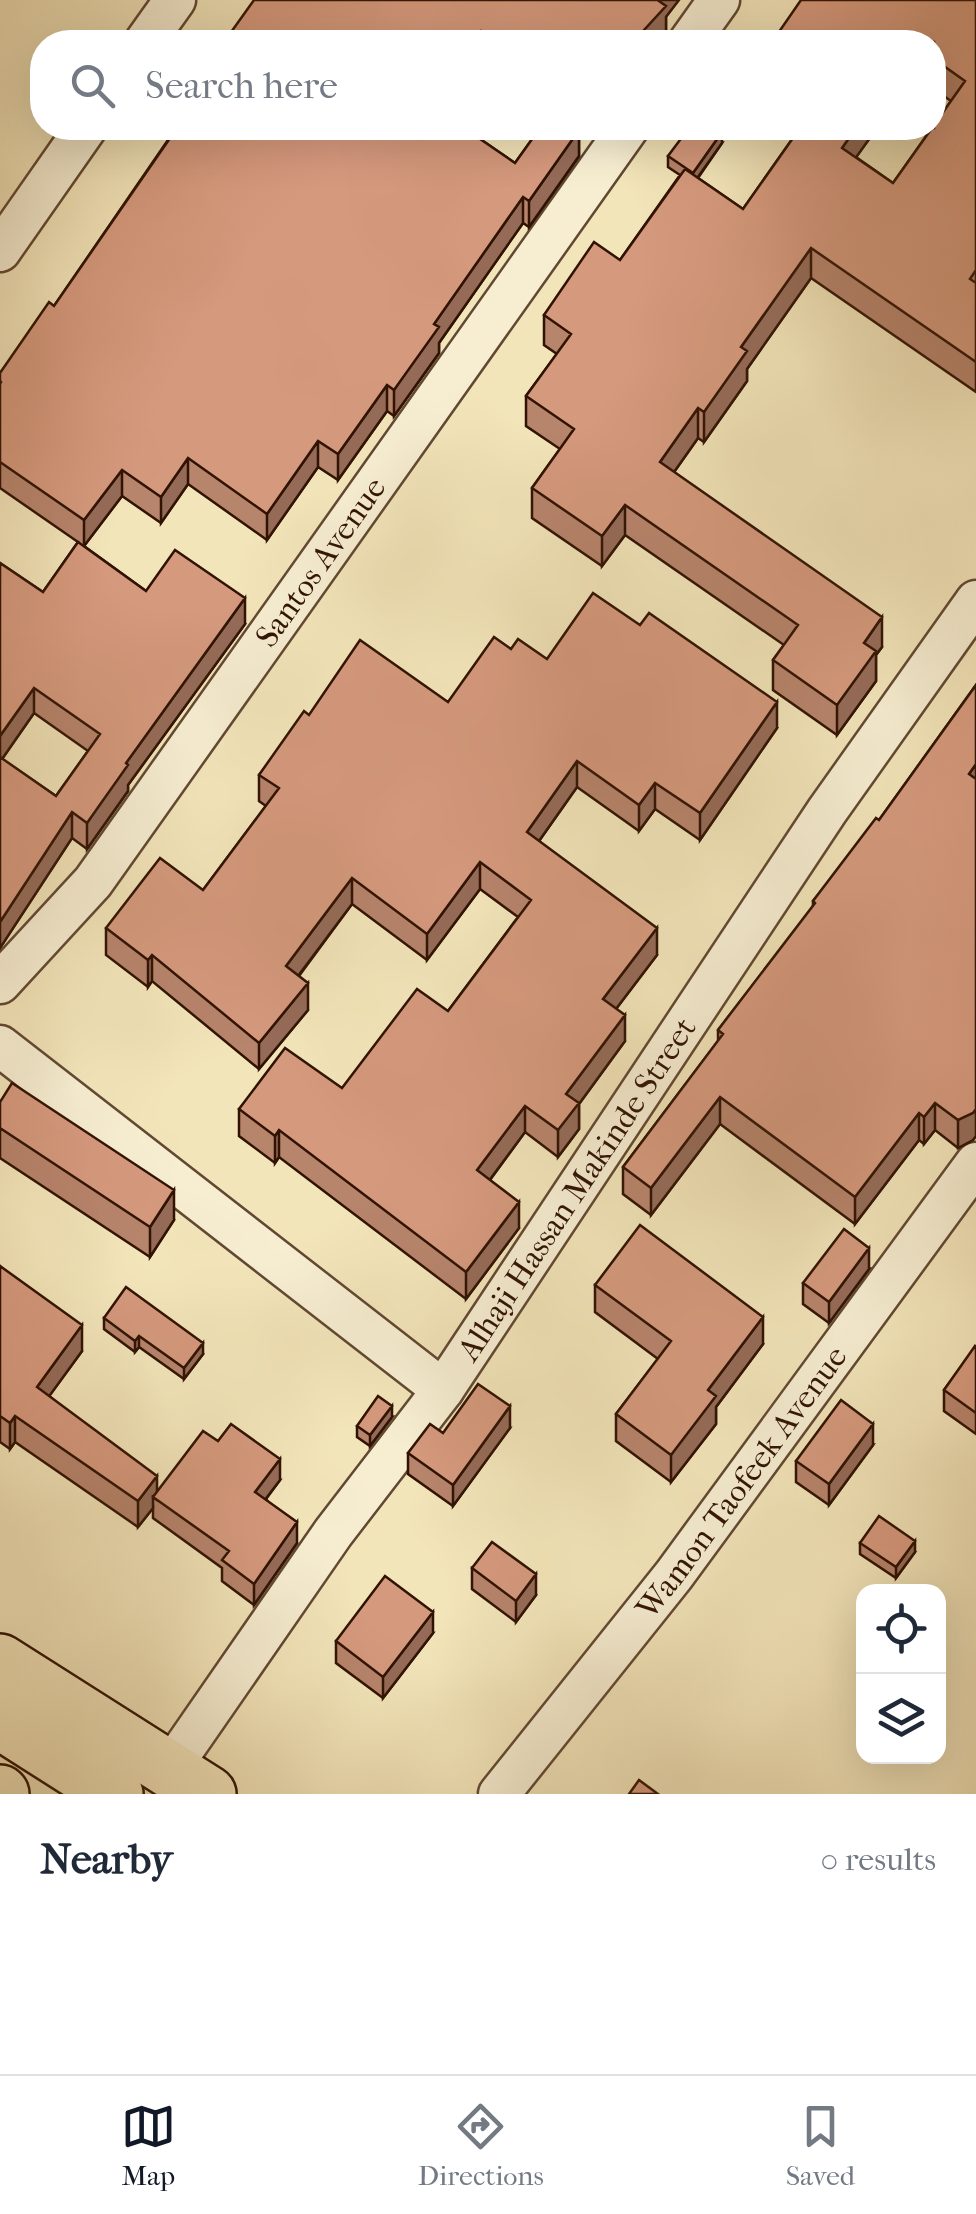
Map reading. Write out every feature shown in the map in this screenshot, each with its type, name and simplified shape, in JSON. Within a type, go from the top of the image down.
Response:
[{"type":"main road","points":[[0,1662],[188,1782]]},
{"type":"main road","points":[[0,1721],[115,1794]]},
{"type":"street","points":[[154,30],[175,0]]},
{"type":"street","points":[[698,30],[719,0]]},
{"type":"street","points":[[0,251],[78,140]]},
{"type":"street","name":"Santos Avenue","points":[[0,983],[93,882],[619,140]]},
{"type":"street","name":"Alhaji Hassan Makinde Street","points":[[188,1782],[333,1533],[443,1390],[828,811],[976,601]]},
{"type":"street","points":[[0,1046],[443,1390]]},
{"type":"street","name":"Wamon Taofeek Avenue","points":[[498,1794],[674,1576],[976,1163]]},
{"type":"building","points":[[254,0],[660,0],[666,6],[644,30],[233,30]]},
{"type":"building","points":[[801,0],[976,0],[976,270],[970,279],[976,283],[976,362],[811,248],[741,347],[747,351],[704,412],[698,408],[660,462],[882,617],[864,643],[876,651],[837,705],[773,660],[798,625],[625,505],[602,536],[532,488],[574,429],[526,396],[571,334],[544,315],[594,242],[620,260],[685,169],[743,209],[792,140],[848,140],[842,148],[893,183],[923,140],[946,140],[946,108],[965,81],[946,68],[946,30],[780,30]]},
{"type":"building","points":[[169,140],[481,140],[515,163],[531,140],[572,140],[529,201],[523,197],[434,324],[439,327],[394,390],[387,385],[338,454],[318,441],[267,514],[188,458],[161,497],[122,470],[84,520],[0,462],[0,373],[49,302],[54,306]]},
{"type":"building","points":[[680,140],[716,140],[693,173],[668,156]]},
{"type":"building","points":[[78,542],[146,591],[175,550],[245,598],[87,823],[72,812],[0,922],[0,757],[56,796],[100,734],[34,688],[0,736],[0,563],[43,592]]},
{"type":"building","points":[[593,593],[640,625],[649,613],[777,702],[700,813],[655,783],[639,805],[577,761],[527,832],[657,928],[603,999],[625,1015],[566,1094],[579,1103],[558,1130],[525,1106],[477,1170],[519,1202],[466,1272],[279,1130],[275,1136],[239,1109],[285,1048],[342,1088],[417,989],[448,1011],[531,900],[480,862],[427,934],[352,878],[286,966],[308,983],[259,1043],[152,955],[148,960],[106,928],[160,858],[203,890],[279,788],[259,775],[304,711],[309,715],[360,640],[448,702],[494,637],[511,649],[518,639],[547,659]]},
{"type":"building","points":[[976,685],[976,764],[969,774],[976,779],[976,1109],[958,1120],[935,1103],[924,1117],[919,1113],[855,1197],[720,1097],[651,1188],[623,1167],[723,1034],[718,1030],[876,818],[879,820]]},
{"type":"building","points":[[12,1083],[174,1190],[150,1227],[0,1128],[0,1102]]},
{"type":"building","points":[[640,1225],[763,1317],[708,1390],[716,1396],[671,1455],[616,1414],[671,1341],[595,1285]]},
{"type":"building","points":[[844,1229],[869,1248],[829,1302],[803,1283]]},
{"type":"building","points":[[0,1266],[82,1325],[37,1387],[157,1476],[138,1501],[15,1416],[10,1423],[0,1416]]},
{"type":"building","points":[[126,1287],[203,1343],[184,1368],[139,1336],[135,1341],[104,1318]]},
{"type":"building","points":[[976,1347],[976,1413],[944,1390]]},
{"type":"building","points":[[478,1384],[510,1406],[453,1485],[408,1453],[430,1424],[443,1433]]},
{"type":"building","points":[[378,1396],[392,1406],[370,1435],[357,1426]]},
{"type":"building","points":[[841,1400],[873,1424],[829,1484],[796,1461]]},
{"type":"building","points":[[231,1424],[280,1459],[255,1492],[297,1522],[254,1584],[222,1560],[229,1551],[153,1497],[203,1431],[218,1441]]},
{"type":"building","points":[[879,1516],[915,1541],[896,1567],[860,1543]]},
{"type":"building","points":[[492,1542],[536,1574],[516,1601],[472,1568]]},
{"type":"building","points":[[385,1576],[433,1612],[383,1677],[336,1641]]},
{"type":"building","points":[[639,1780],[658,1794],[629,1794]]}]
